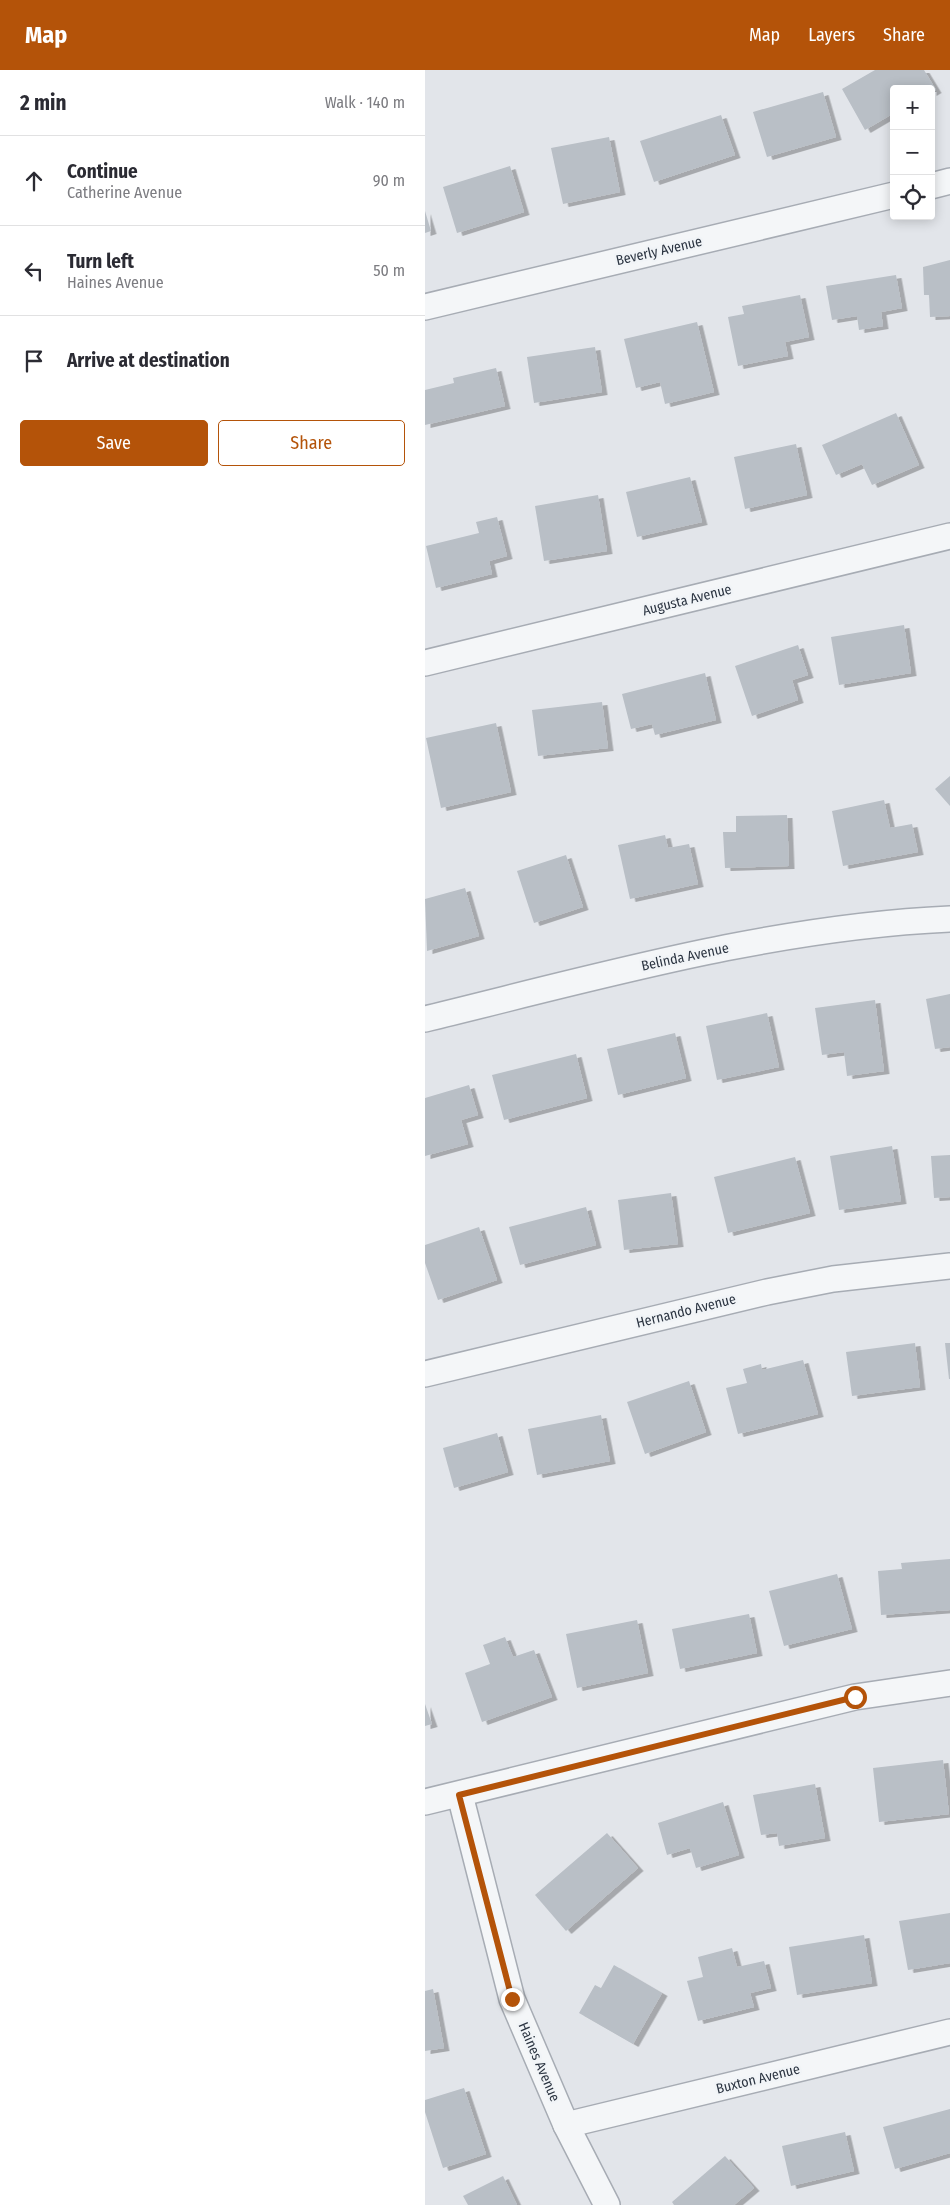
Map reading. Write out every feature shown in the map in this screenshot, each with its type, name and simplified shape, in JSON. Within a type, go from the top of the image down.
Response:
[{"type":"street","points":[[935,185],[950,181]]},
{"type":"street","name":"Beverly Avenue","points":[[425,307],[890,196]]},
{"type":"street","name":"Augusta Avenue","points":[[425,663],[950,536]]},
{"type":"street","name":"Belinda Avenue","points":[[425,1019],[656,963],[769,940],[853,927],[950,919]]},
{"type":"street","name":"Hernando Avenue","points":[[425,1374],[767,1292],[833,1279],[950,1266]]},
{"type":"street","points":[[425,1802],[855,1697],[950,1683]]},
{"type":"street","name":"Haines Avenue","points":[[459,1795],[512,1999],[566,2126],[607,2205]]},
{"type":"street","name":"Buxton Avenue","points":[[566,2126],[950,2032]]},
{"type":"building","points":[[875,70],[924,70],[933,85],[890,85],[890,115],[865,130],[842,89]]},
{"type":"building","points":[[823,92],[836,137],[767,157],[753,112]]},
{"type":"building","points":[[721,115],[735,155],[654,182],[640,141]]},
{"type":"building","points":[[609,137],[620,192],[563,204],[551,148]]},
{"type":"building","points":[[510,166],[524,212],[457,233],[443,187]]},
{"type":"building","points":[[425,211],[431,231],[425,233]]},
{"type":"building","points":[[950,260],[950,316],[930,317],[929,295],[924,295],[923,267]]},
{"type":"building","points":[[896,275],[902,308],[881,312],[883,326],[859,330],[857,316],[832,320],[826,286]]},
{"type":"building","points":[[800,295],[809,337],[785,342],[788,356],[738,366],[728,317],[744,314],[742,306]]},
{"type":"building","points":[[697,322],[714,392],[665,404],[660,382],[636,388],[624,339]]},
{"type":"building","points":[[595,347],[602,392],[534,403],[527,357]]},
{"type":"building","points":[[496,368],[505,406],[425,425],[425,390],[454,383],[453,378]]},
{"type":"building","points":[[896,413],[919,465],[872,485],[862,464],[836,475],[822,445]]},
{"type":"building","points":[[796,444],[807,495],[745,509],[734,457]]},
{"type":"building","points":[[690,477],[702,522],[637,537],[626,492]]},
{"type":"building","points":[[598,495],[607,551],[544,561],[535,506]]},
{"type":"building","points":[[497,517],[507,556],[489,561],[492,574],[436,588],[426,546],[479,533],[476,522]]},
{"type":"building","points":[[904,625],[911,673],[839,685],[831,637]]},
{"type":"building","points":[[798,645],[808,675],[792,680],[798,700],[752,716],[735,666]]},
{"type":"building","points":[[705,673],[716,720],[655,735],[652,724],[631,729],[622,694]]},
{"type":"building","points":[[602,702],[608,748],[538,756],[532,710]]},
{"type":"building","points":[[496,723],[511,792],[441,808],[426,738]]},
{"type":"building","points":[[950,776],[950,806],[935,789]]},
{"type":"building","points":[[884,800],[890,828],[912,824],[918,852],[843,866],[832,811]]},
{"type":"building","points":[[787,815],[789,866],[725,868],[723,832],[736,832],[736,816]]},
{"type":"building","points":[[665,835],[668,848],[689,844],[698,884],[630,899],[618,845]]},
{"type":"building","points":[[566,855],[583,907],[534,923],[517,871]]},
{"type":"building","points":[[465,888],[479,936],[427,951],[425,899]]},
{"type":"building","points":[[950,994],[950,1047],[935,1049],[926,999]]},
{"type":"building","points":[[875,1000],[884,1071],[847,1076],[844,1052],[822,1055],[815,1008]]},
{"type":"building","points":[[767,1013],[779,1067],[717,1080],[706,1026]]},
{"type":"building","points":[[675,1033],[686,1078],[618,1095],[607,1049]]},
{"type":"building","points":[[576,1054],[587,1098],[504,1120],[492,1075]]},
{"type":"building","points":[[469,1085],[478,1115],[461,1120],[468,1144],[425,1156],[425,1098]]},
{"type":"building","points":[[892,1146],[901,1201],[839,1210],[830,1156]]},
{"type":"building","points":[[950,1155],[950,1197],[934,1198],[931,1156]]},
{"type":"building","points":[[795,1157],[810,1213],[728,1233],[714,1177]]},
{"type":"building","points":[[671,1193],[678,1244],[624,1250],[618,1200]]},
{"type":"building","points":[[586,1207],[596,1245],[520,1265],[509,1227]]},
{"type":"building","points":[[479,1227],[497,1280],[438,1300],[425,1263],[425,1245]]},
{"type":"building","points":[[915,1343],[920,1387],[852,1396],[846,1352]]},
{"type":"building","points":[[945,1343],[950,1343],[950,1379],[949,1379]]},
{"type":"building","points":[[803,1360],[818,1414],[738,1434],[726,1388],[747,1383],[743,1369],[761,1364],[762,1370]]},
{"type":"building","points":[[689,1381],[706,1432],[645,1454],[627,1402]]},
{"type":"building","points":[[601,1415],[610,1461],[537,1475],[528,1429]]},
{"type":"building","points":[[497,1433],[508,1472],[454,1488],[443,1448]]},
{"type":"building","points":[[950,1559],[950,1610],[881,1615],[878,1571],[902,1569],[901,1563]]},
{"type":"building","points":[[837,1574],[852,1629],[784,1646],[769,1591]]},
{"type":"building","points":[[749,1614],[757,1653],[680,1669],[672,1629]]},
{"type":"building","points":[[637,1620],[648,1673],[577,1688],[566,1634]]},
{"type":"building","points":[[505,1637],[513,1657],[534,1650],[552,1697],[482,1722],[465,1673],[490,1664],[483,1645]]},
{"type":"building","points":[[425,1704],[432,1724],[425,1726]]},
{"type":"building","points":[[943,1760],[949,1814],[879,1822],[873,1768]]},
{"type":"building","points":[[815,1784],[825,1838],[779,1846],[777,1833],[761,1835],[753,1795]]},
{"type":"building","points":[[723,1802],[739,1855],[696,1868],[690,1848],[667,1855],[658,1823]]},
{"type":"building","points":[[607,1833],[638,1868],[566,1931],[535,1895]]},
{"type":"building","points":[[950,1913],[950,1963],[908,1970],[899,1921]]},
{"type":"building","points":[[864,1935],[872,1983],[797,1995],[789,1947]]},
{"type":"building","points":[[732,1948],[737,1967],[764,1961],[771,1988],[750,1993],[754,2007],[698,2021],[687,1981],[703,1977],[698,1957]]},
{"type":"building","points":[[614,1965],[662,1993],[633,2044],[579,2013],[595,1985],[601,1988]]},
{"type":"building","points":[[433,1989],[444,2048],[425,2051],[425,1991]]},
{"type":"building","points":[[464,2088],[486,2154],[443,2168],[425,2112],[425,2100]]},
{"type":"building","points":[[950,2109],[950,2153],[895,2169],[883,2127]]},
{"type":"building","points":[[845,2132],[854,2171],[791,2186],[782,2146]]},
{"type":"building","points":[[725,2156],[754,2188],[734,2205],[674,2205],[672,2202]]},
{"type":"building","points":[[503,2176],[517,2205],[468,2205],[463,2196]]},
{"type":"route","points":[[512,1999],[459,1795],[855,1697]]}]
